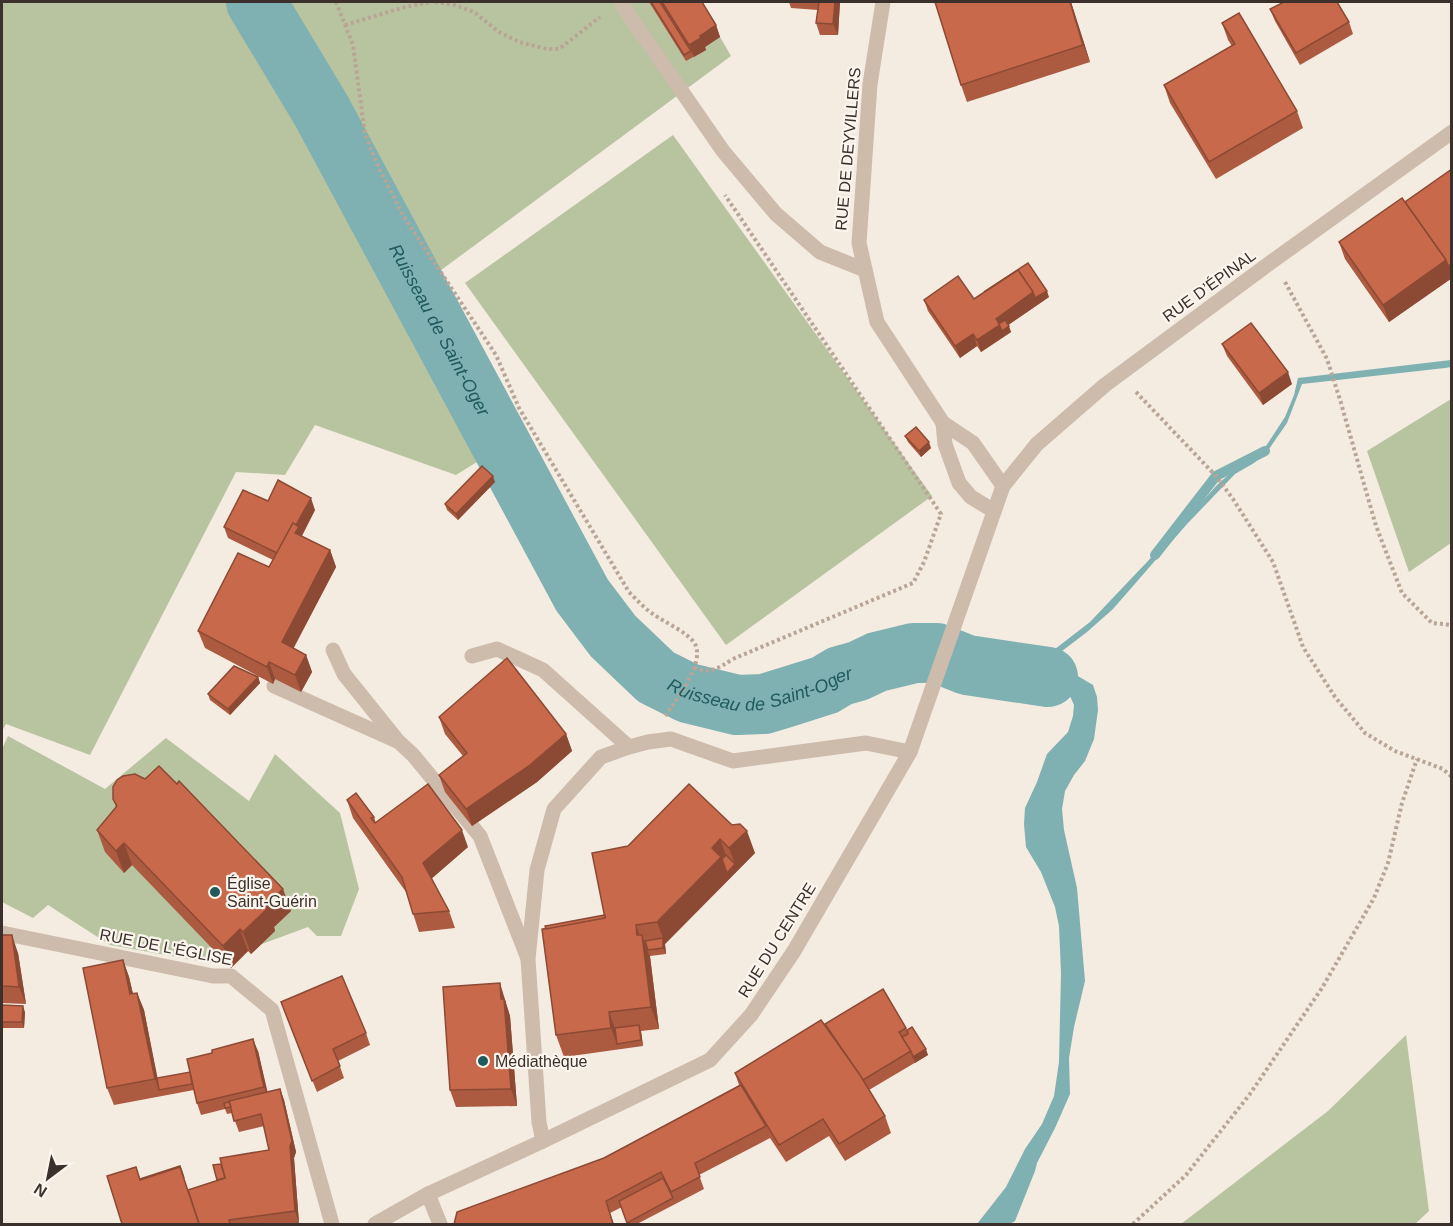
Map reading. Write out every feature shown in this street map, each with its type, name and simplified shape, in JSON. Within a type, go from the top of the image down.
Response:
[{"type":"street","name":"RUE DE DEYVILLERS","points":[[883,2],[870,84],[858,243],[877,322],[943,423],[973,443],[1003,486]]},
{"type":"street","points":[[622,5],[723,151],[776,214],[820,252],[865,270]]},
{"type":"street","name":"RUE D’ÉPINAL","points":[[1003,486],[1037,444],[1105,385],[1452,132]]},
{"type":"street","name":"RUE DE DEYVILLERS","points":[[943,423],[945,444],[959,483],[971,497],[994,511]]},
{"type":"street","name":"RUE DU CENTRE","points":[[375,1224],[428,1194],[710,1060],[751,1015],[794,951],[910,752],[1003,486]]},
{"type":"street","points":[[333,650],[344,674],[480,836],[528,959]]},
{"type":"street","points":[[472,656],[497,650],[543,670],[629,747]]},
{"type":"street","points":[[274,686],[399,742]]},
{"type":"street","points":[[543,1141],[539,1122],[528,959],[537,870],[554,809],[601,757],[648,742],[671,739],[732,762],[866,743],[910,752]]},
{"type":"street","name":"RUE DE L'ÉGLISE","points":[[2,933],[213,976],[231,976],[272,1010],[332,1224]]},
{"type":"street","points":[[428,1194],[440,1224]]},
{"type":"path","points":[[336,2],[353,45],[365,134],[378,166],[404,217],[496,355],[519,408],[628,592],[652,614],[685,633],[695,645],[697,660],[689,680],[648,742]]},
{"type":"path","points":[[345,25],[405,7],[433,2],[455,5],[474,12],[499,32],[519,42],[547,49],[559,49],[607,12]]},
{"type":"path","points":[[694,668],[703,671],[715,670],[733,659],[913,583],[924,562],[941,514],[723,192]]},
{"type":"path","points":[[1274,260],[1327,359],[1376,526],[1402,592],[1432,623],[1452,625]]},
{"type":"path","points":[[1120,374],[1216,476],[1233,499],[1273,562],[1303,646],[1335,697],[1365,733],[1395,751],[1443,769],[1452,777]]},
{"type":"path","points":[[1133,1224],[1186,1175],[1250,1094],[1322,988],[1374,898],[1388,863],[1402,803],[1417,759]]},
{"type":"green space","points":[[2,2],[700,2],[731,56],[429,279],[380,190],[359,207],[371,224],[383,253],[408,300],[493,452],[456,475],[315,425],[285,475],[236,472],[90,755],[6,724],[2,731]]},
{"type":"green space","points":[[673,135],[932,496],[726,645],[465,283]]},
{"type":"green space","points":[[1451,399],[1451,543],[1409,572],[1367,451]]},
{"type":"green space","points":[[8,736],[105,789],[166,738],[249,801],[275,754],[340,813],[359,889],[341,936],[317,936],[308,927],[211,963],[110,945],[48,905],[33,918],[2,902],[2,749]]},
{"type":"green space","points":[[1406,1035],[1429,1211],[1415,1224],[1181,1224],[1328,1111]]},
{"type":"water","points":[[380,190],[429,279],[408,300],[383,253],[371,224],[359,207]]},
{"type":"water","points":[[1451,360],[1451,367],[1445,368],[1302,384],[1287,423],[1269,449],[1254,463],[1235,474],[1187,524],[1113,609],[1045,664],[1071,672],[1093,685],[1097,697],[1098,710],[1094,739],[1085,761],[1065,791],[1062,809],[1064,830],[1077,888],[1085,981],[1069,1058],[1070,1094],[1037,1163],[1015,1221],[1010,1224],[977,1224],[1006,1187],[1025,1149],[1042,1124],[1054,1096],[1059,1062],[1061,973],[1059,926],[1055,907],[1041,872],[1026,847],[1024,824],[1025,808],[1047,754],[1068,732],[1074,705],[1070,696],[1058,687],[1035,685],[993,689],[961,680],[970,652],[1037,663],[1090,622],[1217,485],[1266,446],[1285,417],[1298,378]]},
{"type":"building","points":[[651,2],[660,2],[691,51],[684,55]]},
{"type":"building","points":[[662,2],[702,2],[716,25],[689,45]]},
{"type":"building","points":[[819,2],[835,2],[833,24],[816,23]]},
{"type":"building","points":[[935,2],[1070,2],[1083,45],[961,85]]},
{"type":"building","points":[[1284,2],[1337,2],[1349,22],[1296,53],[1270,9]]},
{"type":"building","points":[[1239,13],[1297,111],[1209,162],[1164,85],[1235,44],[1222,23]]},
{"type":"building","points":[[1452,169],[1452,263],[1448,266],[1405,202]]},
{"type":"building","points":[[1402,198],[1446,260],[1383,305],[1339,242]]},
{"type":"building","points":[[1028,263],[1047,291],[1035,298],[1018,270],[984,292]]},
{"type":"building","points":[[1018,270],[1033,292],[996,319],[1000,325],[977,340],[973,334],[955,346],[924,300],[958,276],[974,299]]},
{"type":"building","points":[[1005,320],[1009,326],[1002,331],[999,324]]},
{"type":"building","points":[[1251,323],[1288,372],[1259,393],[1222,344]]},
{"type":"building","points":[[916,427],[929,442],[919,451],[905,436]]},
{"type":"building","points":[[482,466],[493,476],[456,514],[445,504]]},
{"type":"building","points":[[278,480],[311,498],[296,525],[293,523],[277,553],[224,527],[243,490],[268,501]]},
{"type":"building","points":[[293,523],[299,527],[295,533],[330,550],[282,642],[306,655],[295,675],[269,662],[267,667],[198,631],[238,553],[269,567]]},
{"type":"building","points":[[507,658],[566,734],[530,765],[466,809],[439,775],[467,753],[439,717]]},
{"type":"building","points":[[234,666],[258,677],[228,709],[208,694]]},
{"type":"building","name":"Église Saint-Guérin","points":[[159,766],[177,784],[179,781],[283,889],[265,906],[267,909],[243,932],[240,929],[223,946],[124,843],[116,851],[97,830],[117,806],[113,799],[113,787],[117,780],[123,776],[135,774],[145,779]]},
{"type":"building","points":[[428,784],[462,830],[423,863],[449,911],[413,914],[402,877],[347,800],[356,793],[374,817],[371,818],[375,823]]},
{"type":"building","points":[[689,784],[732,825],[740,824],[747,831],[729,848],[720,839],[712,848],[721,857],[657,922],[636,925],[637,935],[642,935],[651,1007],[609,1012],[611,1028],[556,1035],[542,929],[605,918],[592,853],[628,846]]},
{"type":"building","points":[[726,855],[735,864],[727,873],[722,859]]},
{"type":"building","points":[[605,915],[605,918],[546,929],[545,926]]},
{"type":"building","points":[[2,935],[12,935],[19,987],[2,986]]},
{"type":"building","points":[[663,938],[663,948],[648,950],[645,941]]},
{"type":"building","points":[[123,960],[130,994],[137,993],[155,1079],[107,1088],[83,968]]},
{"type":"building","points":[[342,976],[366,1033],[333,1049],[340,1066],[312,1081],[281,1002]]},
{"type":"building","name":"Médiathèque","points":[[500,983],[501,999],[504,999],[511,1089],[450,1090],[443,987]]},
{"type":"building","points":[[883,989],[906,1028],[899,1032],[911,1051],[863,1080],[825,1024]]},
{"type":"building","points":[[2,1005],[23,1006],[22,1022],[2,1022]]},
{"type":"building","points":[[821,1020],[860,1075],[885,1116],[839,1144],[823,1119],[779,1145],[735,1073]]},
{"type":"building","points":[[639,1025],[641,1040],[617,1044],[615,1028]]},
{"type":"building","points":[[912,1027],[926,1049],[913,1057],[902,1037],[908,1034],[907,1030]]},
{"type":"building","points":[[253,1039],[264,1087],[197,1103],[187,1059]]},
{"type":"building","points":[[190,1072],[192,1084],[159,1090],[157,1078]]},
{"type":"building","points":[[741,1085],[766,1126],[695,1163],[700,1177],[671,1192],[661,1172],[606,1201],[613,1224],[454,1224],[457,1212],[604,1158]]},
{"type":"building","points":[[280,1089],[292,1141],[290,1146],[295,1211],[229,1220],[230,1224],[199,1224],[188,1190],[225,1178],[220,1158],[269,1150],[261,1114],[234,1121],[229,1101]]},
{"type":"building","points":[[229,1102],[231,1107],[225,1108],[224,1103]]},
{"type":"building","points":[[221,1164],[225,1178],[217,1180],[213,1165]]},
{"type":"building","points":[[136,1167],[140,1180],[180,1167],[199,1224],[122,1224],[107,1176]]},
{"type":"building","points":[[663,1178],[673,1198],[627,1223],[619,1201]]},
{"type":"waterway","name":"Ruisseau de Saint-Oger","points":[[256,2],[321,110],[582,595],[613,636],[656,677],[688,693],[737,705],[764,704],[825,685],[840,676],[877,662],[914,653],[937,653],[967,665],[1048,677]]},
{"type":"waterway","points":[[1155,555],[1216,476],[1265,451]]},
{"type":"place","name":"Église Saint-Guérin","points":[[215,892]]},
{"type":"place","name":"Médiathèque","points":[[483,1061]]}]
